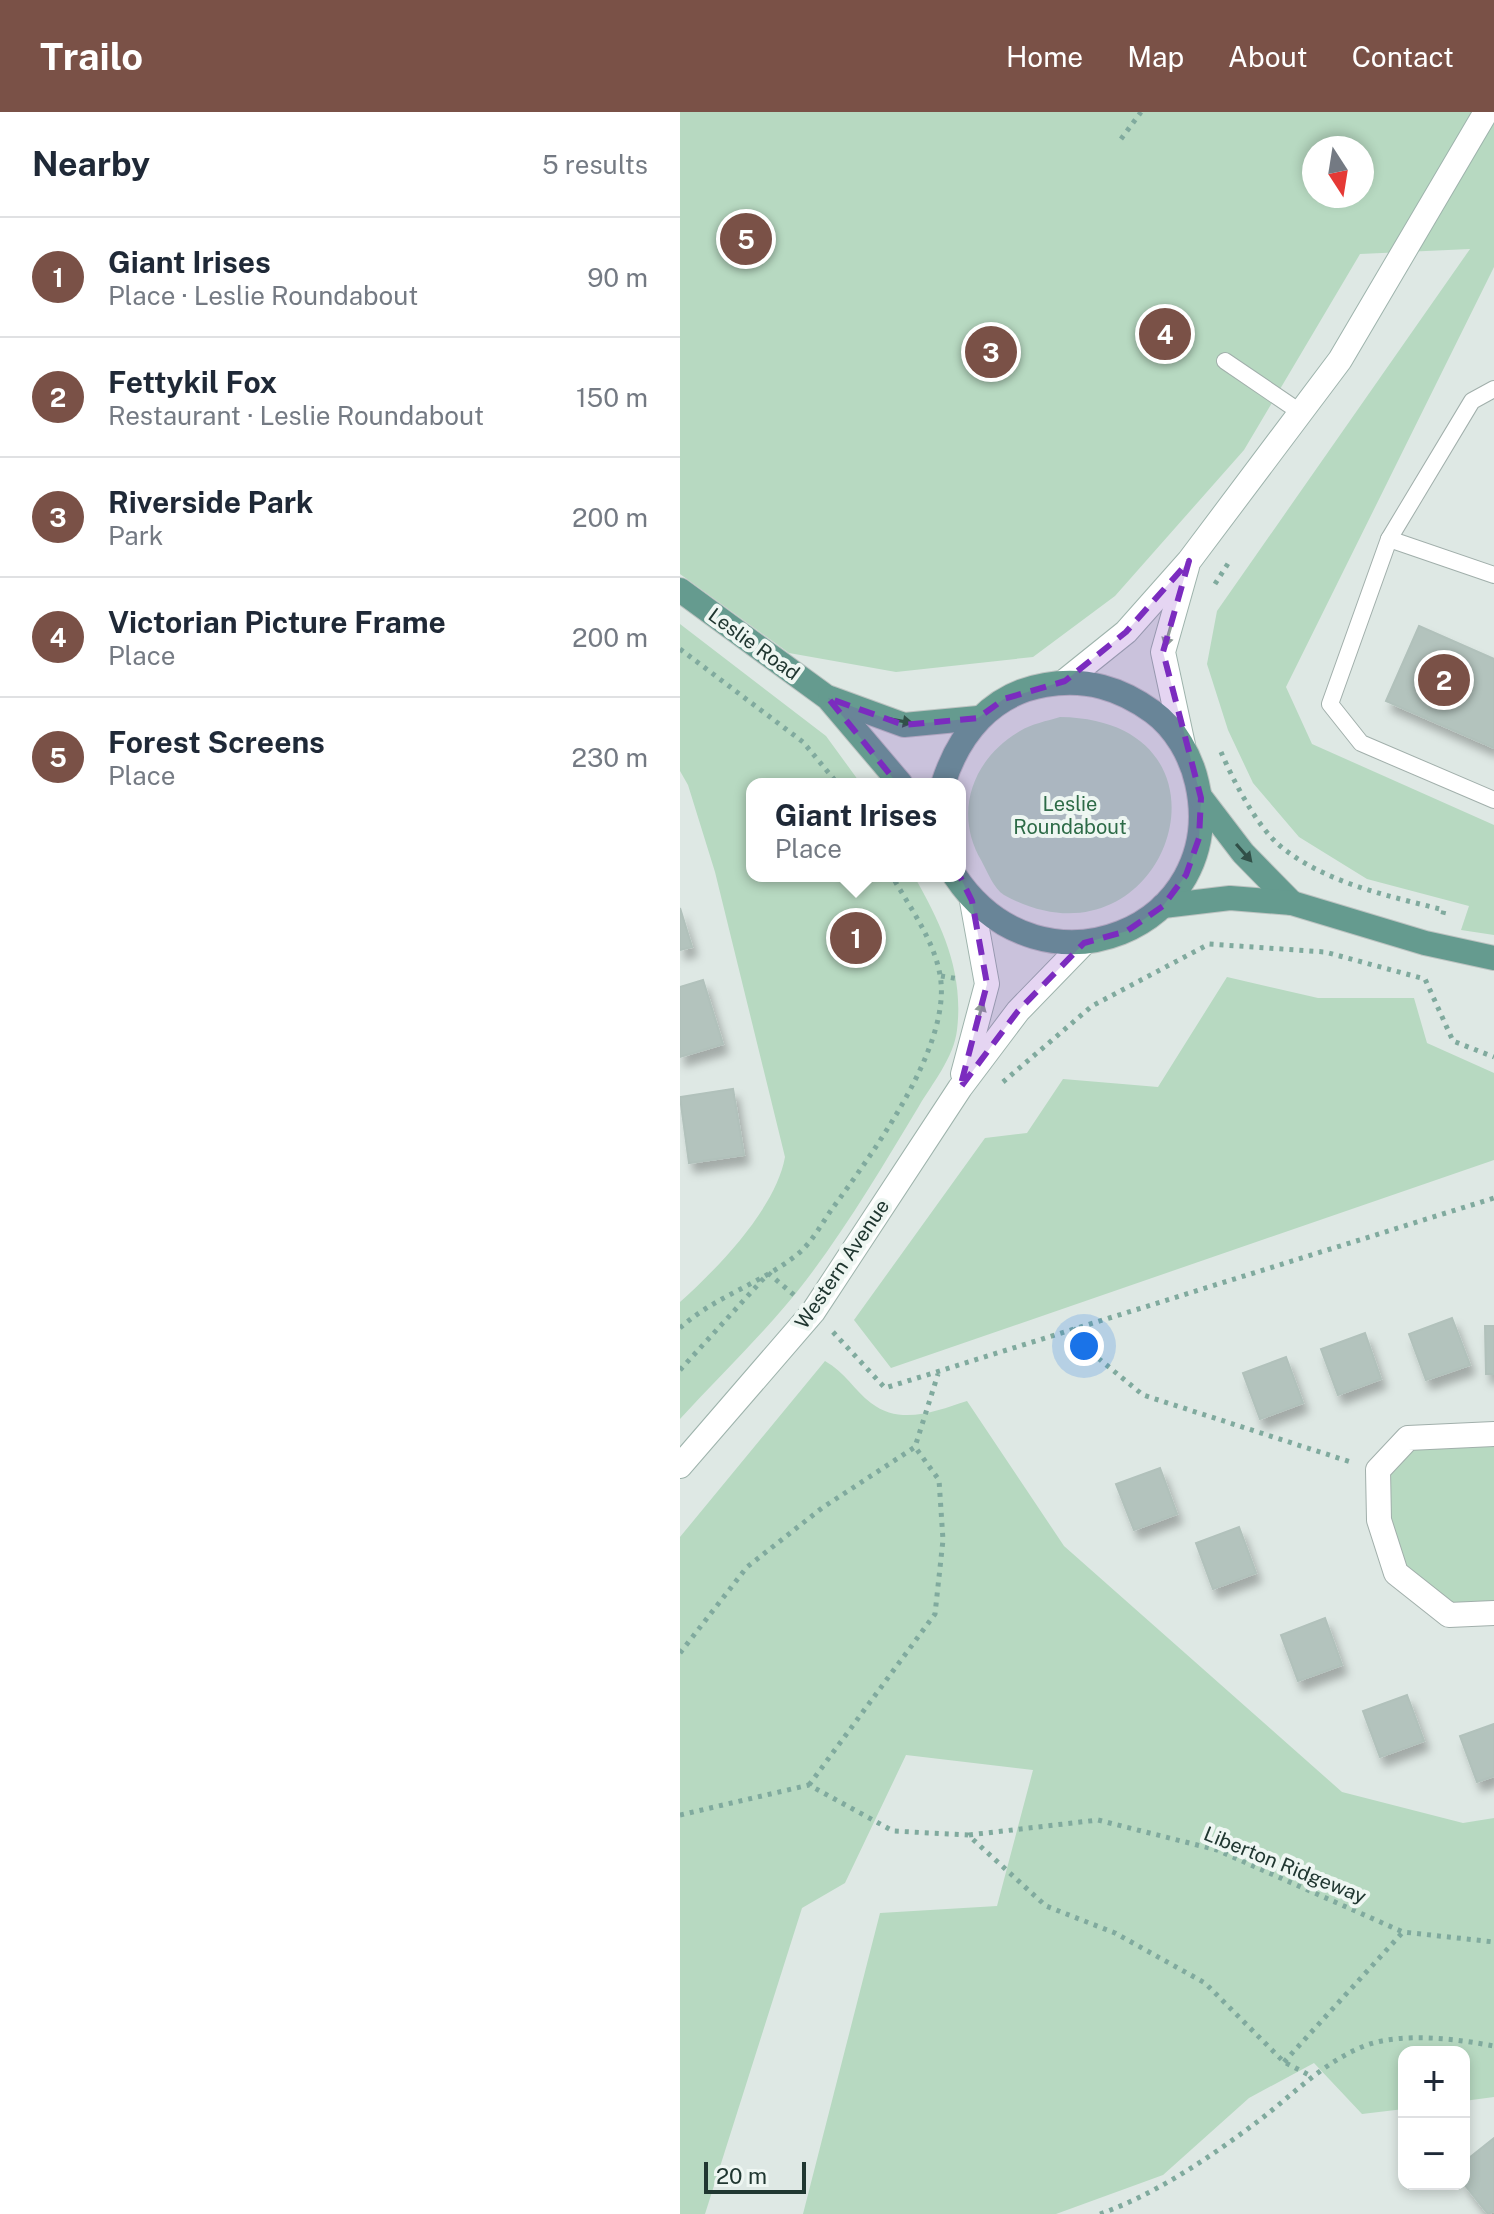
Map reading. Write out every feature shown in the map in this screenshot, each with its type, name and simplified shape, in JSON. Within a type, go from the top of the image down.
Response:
[{"type":"main road","points":[[1065,681],[1126,632],[1189,561],[1340,360],[1486,112]]},
{"type":"main road","points":[[959,882],[972,901],[1004,927],[1043,942],[1084,943],[1127,931],[1163,906],[1186,875],[1199,838],[1201,798],[1195,771],[1183,745],[1163,652],[1189,561]]},
{"type":"main road","name":"Leslie Road","points":[[680,590],[828,698]]},
{"type":"main road","points":[[945,778],[953,753],[978,718],[1004,699],[1033,687],[1065,681],[1099,684],[1132,697],[1161,718],[1183,745]]},
{"type":"main road","points":[[828,698],[904,725],[978,718]]},
{"type":"main road","points":[[828,698],[896,778]]},
{"type":"main road","points":[[1201,798],[1243,853],[1292,903]]},
{"type":"main road","points":[[1163,906],[1230,898],[1292,903],[1425,943],[1494,958]]},
{"type":"main road","points":[[960,1088],[987,984],[972,901]]},
{"type":"main road","name":"Western Avenue","points":[[680,1466],[813,1312],[960,1088],[1018,1011],[1084,943]]},
{"type":"main road","points":[[1494,1434],[1408,1438],[1378,1470],[1379,1520],[1396,1573],[1449,1615],[1494,1613]]},
{"type":"lane","points":[[1225,361],[1300,412]]},
{"type":"lane","points":[[1494,389],[1472,401],[1389,539],[1330,704],[1361,743],[1494,800]]},
{"type":"lane","points":[[1389,539],[1494,575]]},
{"type":"path","points":[[1121,139],[1141,112]]},
{"type":"path","points":[[1208,594],[1232,557]]},
{"type":"path","points":[[680,649],[803,742],[833,778]]},
{"type":"path","points":[[1215,738],[1234,782],[1277,844],[1304,862],[1367,890],[1444,910]]},
{"type":"path","points":[[680,1328],[699,1311],[800,1252],[870,1156],[923,1060],[939,1017],[941,976],[929,944],[895,882]]},
{"type":"path","points":[[994,1091],[1092,1006],[1209,944],[1325,952],[1425,979],[1453,1041],[1494,1057]]},
{"type":"path","points":[[813,1312],[885,1388],[1494,1198]]},
{"type":"path","points":[[680,1370],[768,1273]]},
{"type":"path","points":[[1073,1328],[1087,1349],[1143,1395],[1378,1470]]},
{"type":"path","points":[[680,1653],[747,1567],[822,1508],[915,1447],[938,1373]]},
{"type":"path","points":[[680,1815],[809,1785],[935,1614],[943,1540],[939,1480],[915,1447]]},
{"type":"path","name":"Liberton Ridgeway","points":[[809,1785],[893,1831],[968,1835],[1098,1820],[1217,1850],[1403,1932],[1494,1942]]},
{"type":"path","points":[[968,1835],[1046,1906],[1115,1933],[1205,1983],[1284,2062],[1311,2076]]},
{"type":"path","points":[[1284,2062],[1403,1932]]},
{"type":"path","points":[[1100,2214],[1134,2202],[1215,2151],[1311,2076],[1368,2044],[1444,2036],[1494,2046]]},
{"type":"highlighted area","points":[[1189,561],[1163,652],[1201,798],[1199,838],[1186,875],[1163,906],[1127,931],[1084,943],[1018,1011],[960,1088],[987,984],[972,901],[940,836],[828,698],[904,725],[978,718],[1004,699],[1065,681],[1126,632]]},
{"type":"green space","points":[[680,112],[1494,112],[1494,267],[1286,687],[1312,744],[1494,825],[1494,935],[1461,930],[1469,906],[1367,879],[1299,837],[1253,783],[1228,730],[1207,664],[1217,611],[1470,249],[1360,254],[1244,450],[1115,596],[1033,657],[896,672],[789,653],[680,574]]},
{"type":"green space","points":[[680,624],[826,736],[857,778],[746,778],[746,882],[917,882],[949,950],[958,1009],[955,1040],[947,1060],[837,1237],[777,1316],[680,1419],[680,1302],[728,1255],[758,1216],[770,1196],[785,1157],[715,872],[688,785],[680,771]]},
{"type":"green space","name":"Leslie Roundabout","points":[[1060,717],[1121,729],[1157,759],[1171,798],[1166,840],[1145,879],[1109,905],[1061,913],[1000,892],[981,860],[969,823],[972,788],[990,756],[1024,729]]},
{"type":"green space","points":[[1227,977],[1318,998],[1414,998],[1427,1043],[1494,1073],[1494,1160],[891,1368],[854,1320],[985,1138],[1027,1133],[1063,1079],[1158,1087]]},
{"type":"green space","points":[[825,1361],[871,1403],[894,1414],[919,1414],[967,1401],[1064,1546],[1342,1792],[1463,1823],[1494,1818],[1494,2097],[1470,2100],[1470,2046],[1398,2046],[1398,2110],[1362,2114],[1314,2063],[1249,2098],[1163,2175],[1056,2214],[803,2214],[880,1913],[997,1906],[1033,1770],[906,1755],[845,1883],[802,1908],[705,2214],[680,2214],[680,1537]]},
{"type":"green space","points":[[1494,1434],[1494,1613],[1449,1615],[1396,1573],[1378,1470],[1408,1438]]},
{"type":"building","points":[[1419,626],[1494,659],[1494,748],[1386,701]]},
{"type":"building","points":[[680,908],[692,947],[680,950]]},
{"type":"building","points":[[703,980],[723,1044],[680,1057],[680,987]]},
{"type":"building","points":[[733,1089],[744,1155],[689,1163],[680,1097]]},
{"type":"building","points":[[1452,1318],[1470,1365],[1426,1380],[1409,1334]]},
{"type":"building","points":[[1485,1326],[1494,1326],[1494,1374],[1486,1374]]},
{"type":"building","points":[[1365,1333],[1381,1379],[1338,1395],[1321,1349]]},
{"type":"building","points":[[1286,1357],[1303,1403],[1260,1419],[1243,1373]]},
{"type":"building","points":[[1160,1468],[1177,1514],[1134,1530],[1116,1484]]},
{"type":"building","points":[[1239,1527],[1256,1573],[1213,1589],[1196,1543]]},
{"type":"building","points":[[1325,1618],[1342,1665],[1298,1681],[1281,1635]]},
{"type":"building","points":[[1407,1695],[1424,1741],[1380,1757],[1363,1711]]},
{"type":"building","points":[[1494,1724],[1494,1776],[1477,1782],[1460,1736]]},
{"type":"building","points":[[1494,2138],[1494,2211],[1488,2214],[1469,2190],[1470,2157]]},
{"type":"place","name":"Forest Screens","points":[[746,239]]},
{"type":"place","name":"Victorian Picture Frame","points":[[1165,334]]},
{"type":"place","name":"Riverside Park","points":[[991,352]]},
{"type":"place","name":"Fettykil Fox","points":[[1444,680]]},
{"type":"place","name":"Giant Irises","points":[[856,938]]}]
